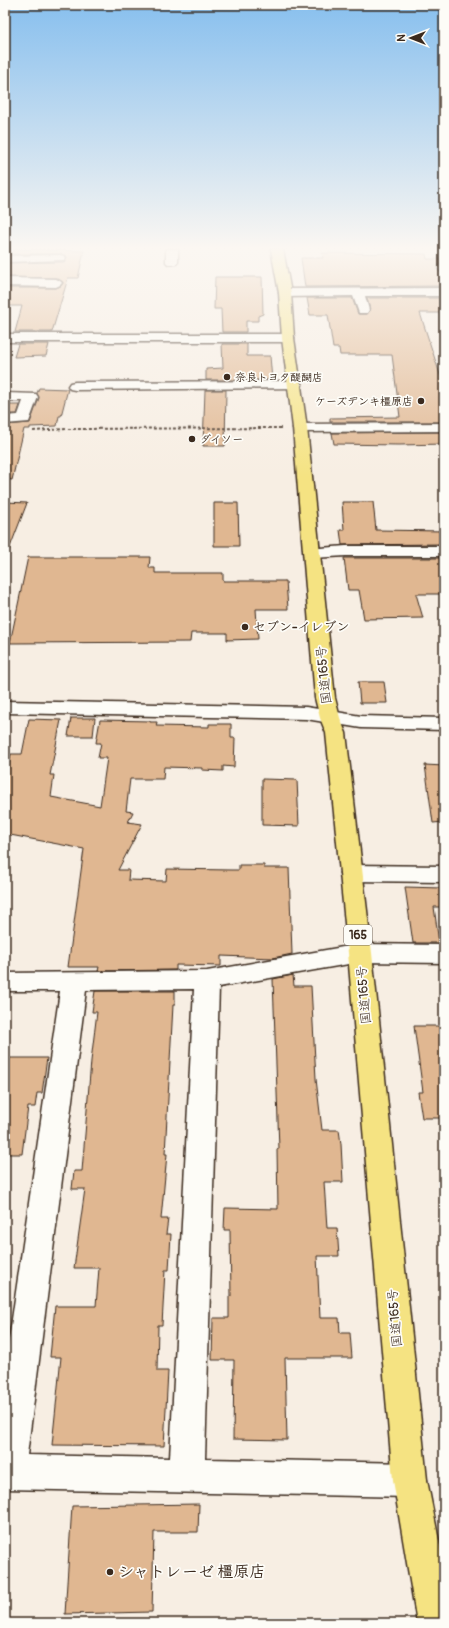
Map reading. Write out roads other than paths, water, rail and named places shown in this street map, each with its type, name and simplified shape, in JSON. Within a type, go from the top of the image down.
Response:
[{"type":"highway","name":"国道165号","points":[[287,325],[313,553],[325,698],[330,718],[336,733],[352,873],[410,1480],[436,1623]]},
{"type":"street","points":[[5,338],[288,338]]},
{"type":"street","points":[[75,386],[295,385]]},
{"type":"street","points":[[5,397],[31,397],[24,419],[5,420]]},
{"type":"street","points":[[300,428],[444,427]]},
{"type":"street","points":[[313,553],[346,551],[444,551]]},
{"type":"street","points":[[5,707],[306,713],[361,722],[444,724]]},
{"type":"street","points":[[352,873],[444,874]]},
{"type":"street","points":[[5,982],[206,980],[360,953],[444,954]]},
{"type":"street","points":[[187,1475],[206,980]]},
{"type":"street","points":[[74,982],[6,1472],[410,1480]]},
{"type":"place","name":"奈良トヨタ醍醐店","points":[[227,377]]},
{"type":"place","name":"ケーズデンキ橿原店","points":[[421,401]]},
{"type":"place","name":"ダイソー","points":[[192,439]]},
{"type":"place","name":"セブン-イレブン","points":[[245,627]]},
{"type":"place","name":"シャトレーゼ 橿原店","points":[[110,1572]]}]
